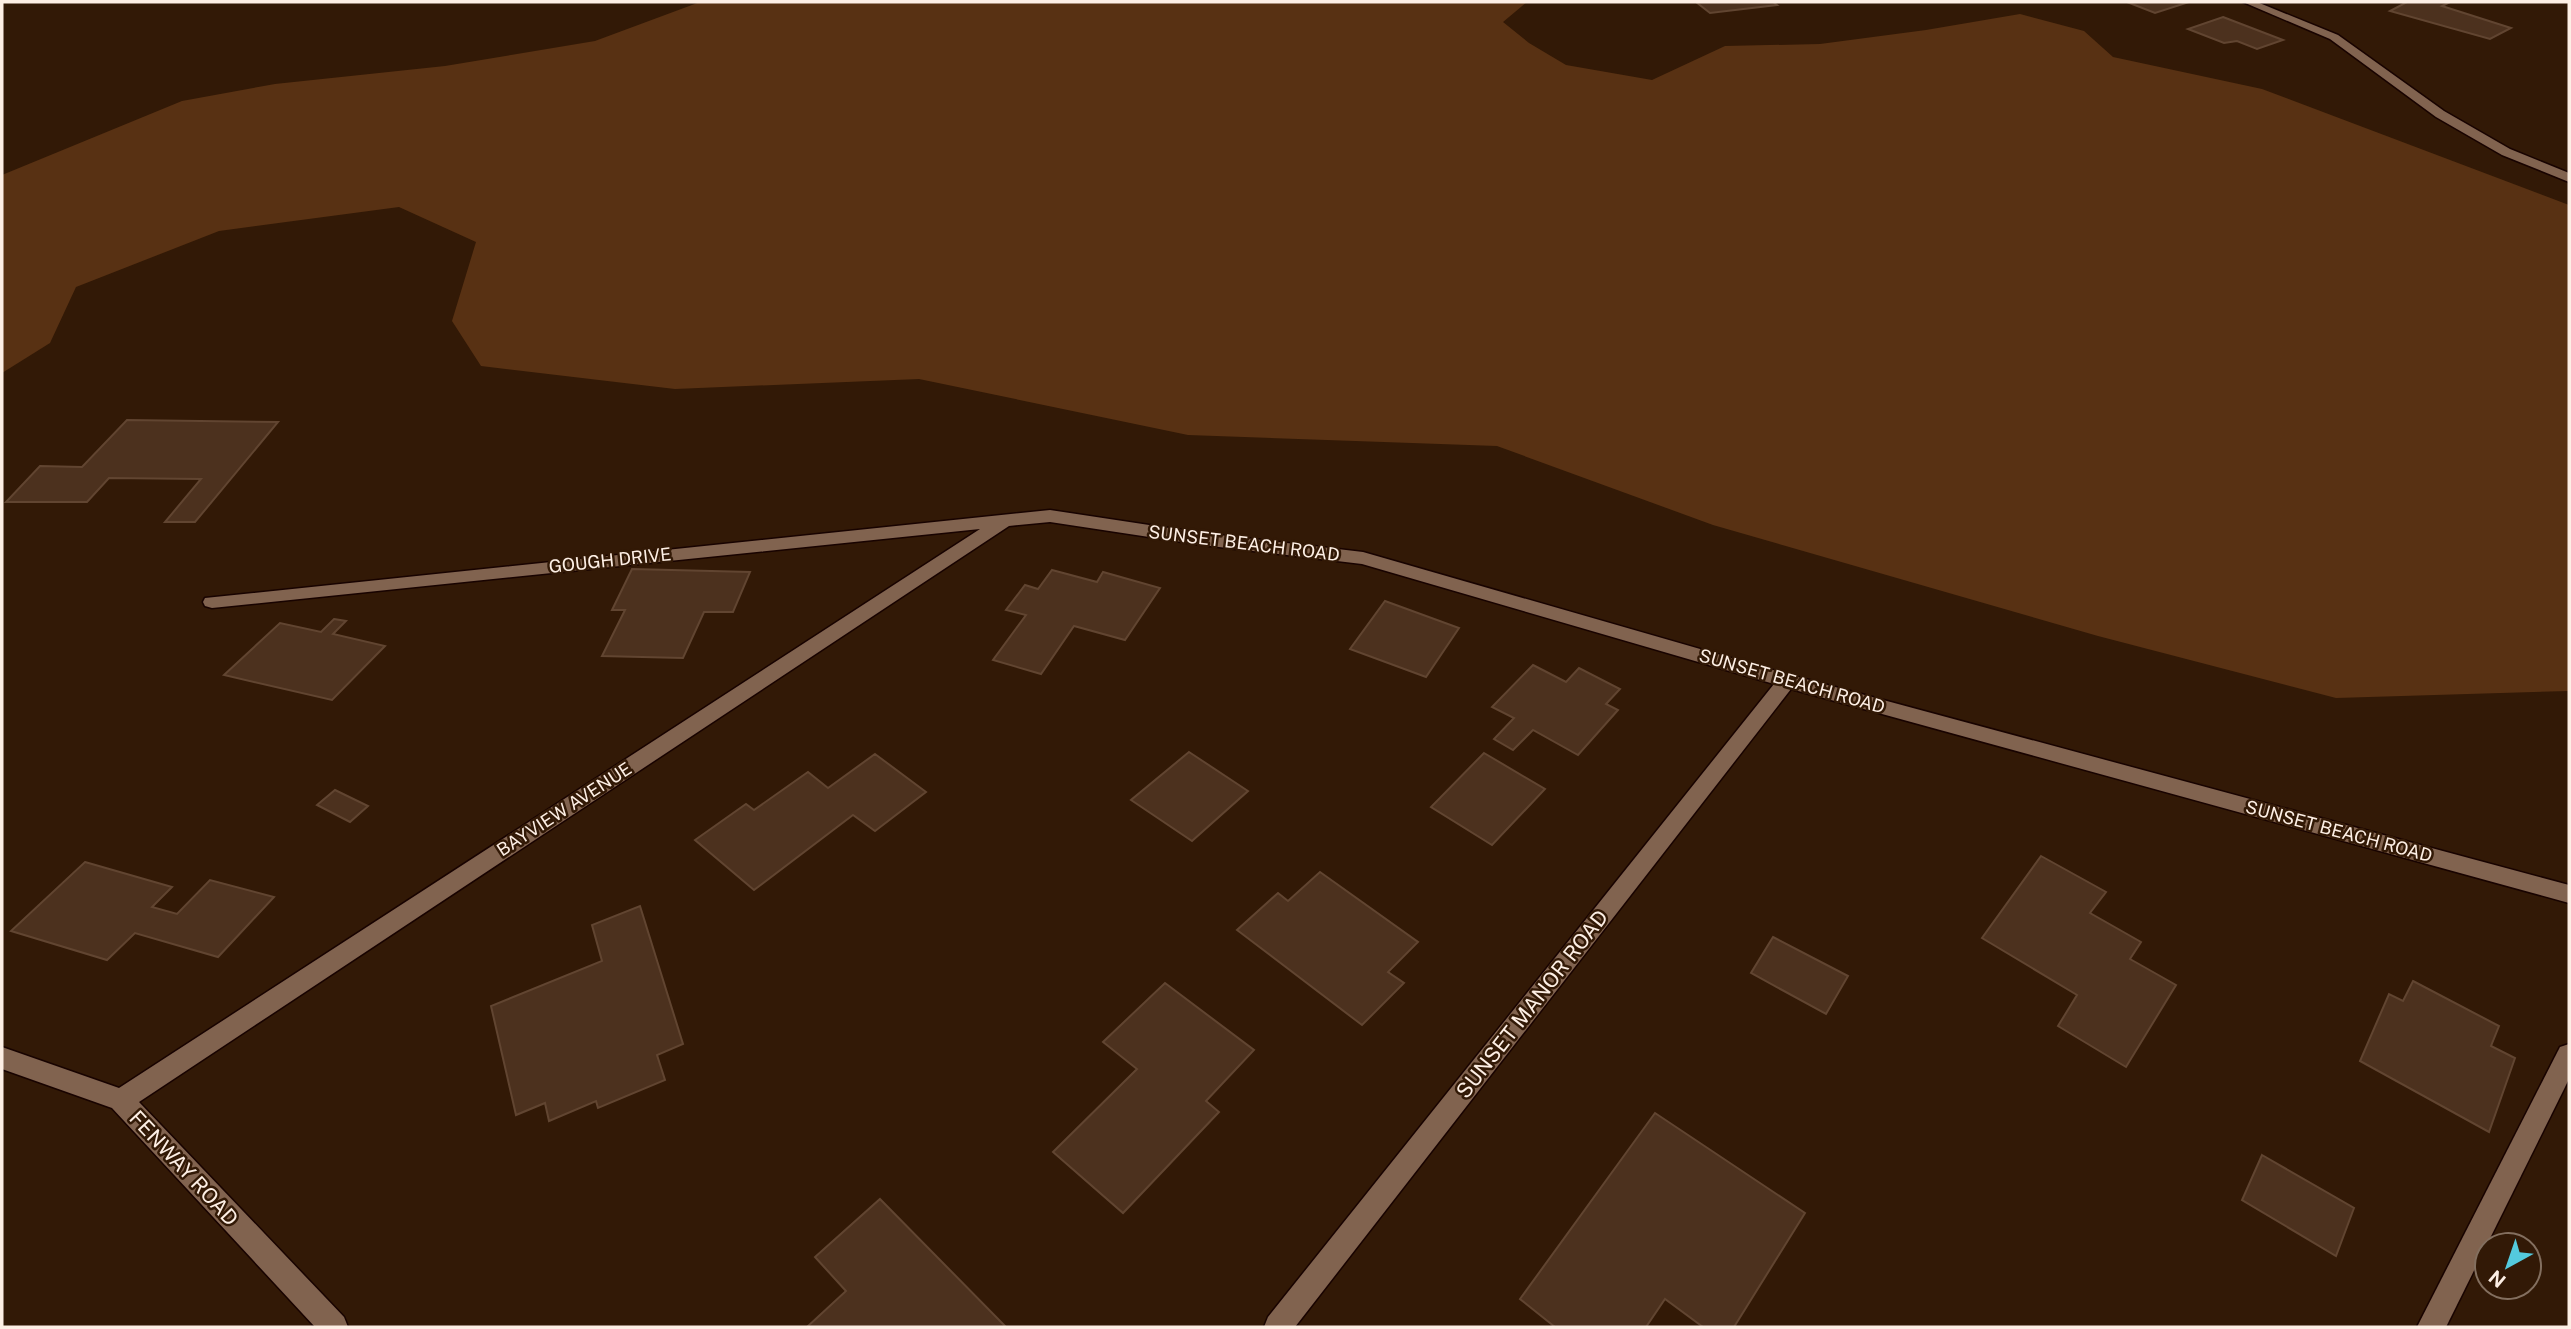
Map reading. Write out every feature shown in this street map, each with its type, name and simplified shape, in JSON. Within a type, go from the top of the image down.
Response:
[{"type":"street","points":[[2248,2],[2334,37],[2440,114],[2506,152],[2569,178]]},
{"type":"street","name":"SUNSET BEACH ROAD","points":[[1007,518],[1050,516],[1202,539],[1363,558],[1787,681],[2569,894]]},
{"type":"street","name":"GOUGH DRIVE","points":[[212,602],[1007,518]]},
{"type":"street","name":"BAYVIEW AVENUE","points":[[121,1100],[1007,518]]},
{"type":"street","name":"SUNSET MANOR ROAD","points":[[1278,1327],[1787,681]]},
{"type":"street","points":[[2431,1327],[2569,1055]]},
{"type":"street","name":"FENWAY ROAD","points":[[2,1058],[121,1100],[334,1327]]},
{"type":"shaded area","points":[[700,2],[1527,2],[1503,22],[1529,43],[1566,65],[1652,80],[1725,46],[1820,44],[2020,14],[2084,31],[2113,57],[2262,89],[2569,205],[2569,691],[2336,698],[2098,636],[1713,525],[1497,446],[1188,435],[919,379],[675,389],[481,366],[452,321],[476,242],[399,207],[219,231],[76,287],[50,343],[2,373],[2,175],[182,101],[275,84],[445,66],[595,41]]},
{"type":"building","points":[[1696,2],[1773,2],[1777,5],[1710,13]]},
{"type":"building","points":[[2127,2],[2183,2],[2186,3],[2155,13]]},
{"type":"building","points":[[2407,2],[2450,2],[2442,6],[2511,28],[2490,39],[2390,11]]},
{"type":"building","points":[[2223,17],[2283,40],[2257,49],[2237,41],[2224,43],[2188,29]]},
{"type":"building","points":[[127,420],[278,422],[195,522],[165,522],[201,479],[109,478],[87,502],[6,502],[40,466],[82,467]]},
{"type":"building","points":[[632,569],[750,572],[733,612],[704,612],[683,658],[602,656],[625,610],[612,610]]},
{"type":"building","points":[[1052,570],[1097,582],[1103,572],[1160,588],[1125,640],[1074,626],[1041,674],[993,660],[1026,615],[1006,610],[1025,585],[1038,589]]},
{"type":"building","points":[[1385,601],[1459,628],[1426,677],[1350,649]]},
{"type":"building","points":[[334,619],[346,621],[333,634],[385,646],[332,700],[224,675],[280,623],[321,632]]},
{"type":"building","points":[[1533,665],[1566,682],[1579,668],[1620,689],[1606,704],[1618,710],[1578,755],[1533,730],[1513,750],[1494,739],[1514,718],[1492,707]]},
{"type":"building","points":[[1189,752],[1248,791],[1192,841],[1131,800]]},
{"type":"building","points":[[1484,753],[1545,789],[1492,845],[1431,807]]},
{"type":"building","points":[[875,754],[926,792],[875,831],[853,815],[754,890],[695,840],[746,804],[754,810],[808,772],[828,788]]},
{"type":"building","points":[[335,790],[368,806],[350,822],[317,805]]},
{"type":"building","points":[[2041,856],[2106,892],[2090,913],[2141,942],[2130,959],[2176,985],[2126,1067],[2058,1026],[2077,995],[1982,938]]},
{"type":"building","points":[[85,862],[172,887],[152,907],[177,914],[210,880],[274,897],[218,957],[135,933],[107,960],[11,931]]},
{"type":"building","points":[[1320,872],[1418,942],[1388,972],[1404,983],[1362,1025],[1237,930],[1278,893],[1288,901]]},
{"type":"building","points":[[640,906],[683,1044],[657,1055],[665,1080],[598,1108],[596,1101],[549,1121],[545,1103],[516,1115],[491,1006],[602,961],[592,925]]},
{"type":"building","points":[[1773,937],[1848,976],[1826,1014],[1751,973]]},
{"type":"building","points":[[2413,981],[2499,1026],[2491,1046],[2515,1058],[2489,1132],[2360,1061],[2389,994],[2403,1001]]},
{"type":"building","points":[[1165,983],[1254,1050],[1206,1101],[1219,1112],[1123,1213],[1053,1152],[1137,1069],[1103,1042]]},
{"type":"building","points":[[1655,1113],[1805,1213],[1734,1327],[1703,1327],[1665,1299],[1646,1327],[1555,1327],[1520,1299]]},
{"type":"building","points":[[2262,1155],[2354,1208],[2336,1256],[2242,1200]]},
{"type":"building","points":[[880,1199],[1006,1327],[807,1327],[846,1291],[815,1257]]}]
